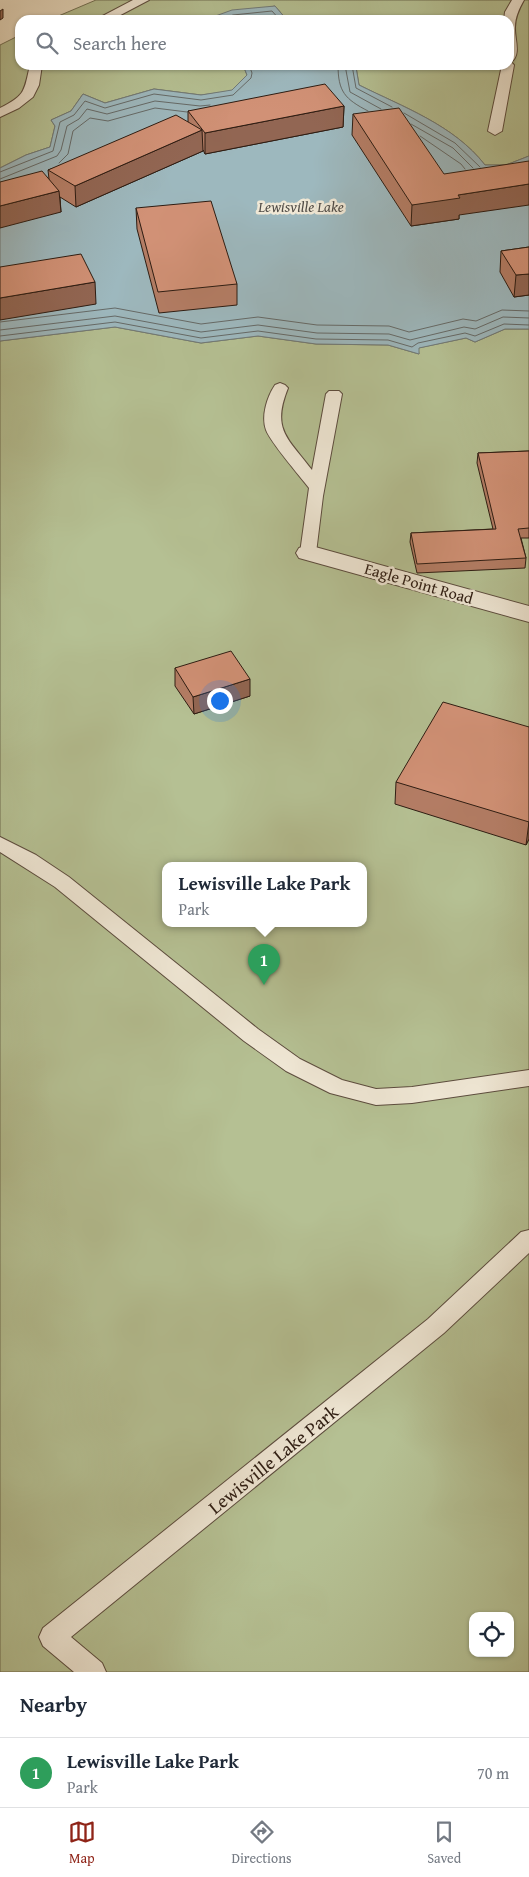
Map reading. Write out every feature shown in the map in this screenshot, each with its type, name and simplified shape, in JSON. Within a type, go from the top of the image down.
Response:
[{"type":"street","name":"Eagle Point Road","points":[[308,553],[529,614]]},
{"type":"lane","points":[[112,15],[143,0]]},
{"type":"lane","points":[[511,15],[518,0]]},
{"type":"lane","points":[[0,113],[11,108],[25,97],[33,86],[35,70]]},
{"type":"lane","points":[[496,131],[507,70]]},
{"type":"lane","points":[[280,388],[274,403],[272,420],[274,431],[317,488]]},
{"type":"lane","points":[[308,553],[317,488],[334,394]]},
{"type":"lane","points":[[0,844],[29,860],[62,882],[251,1035],[293,1065],[337,1087],[376,1097],[412,1095],[529,1078]]},
{"type":"lane","name":"Lewisville Lake Park","points":[[94,1672],[52,1637],[436,1326],[529,1240]]},
{"type":"green space","points":[[96,0],[529,0],[529,156],[506,165],[485,165],[472,151],[443,128],[410,109],[359,85],[356,70],[514,70],[514,15],[283,15],[275,6],[231,15],[61,15]]},
{"type":"green space","points":[[15,38],[15,70],[245,70],[247,75],[232,91],[201,95],[154,89],[105,103],[83,94],[71,111],[51,120],[55,126],[50,147],[26,155],[0,168],[0,45]]},
{"type":"green space","points":[[115,327],[201,343],[258,336],[316,344],[388,345],[419,354],[418,348],[466,338],[475,342],[505,329],[529,329],[529,1672],[0,1672],[0,341]]},
{"type":"water","points":[[275,6],[283,15],[218,15],[232,10]]},
{"type":"water","name":"Lewisville Lake","points":[[245,70],[356,70],[359,85],[410,109],[443,128],[472,151],[485,165],[506,165],[529,156],[529,329],[505,329],[475,342],[466,338],[419,348],[419,354],[388,345],[316,344],[258,336],[201,343],[115,327],[0,341],[0,168],[26,155],[50,147],[55,126],[51,120],[71,111],[83,94],[105,103],[154,89],[201,95],[232,90],[247,75]]},
{"type":"building","points":[[325,84],[344,106],[205,133],[188,111]]},
{"type":"building","points":[[399,108],[444,174],[529,161],[529,184],[458,195],[460,198],[412,205],[353,114]]},
{"type":"building","points":[[176,115],[202,130],[75,186],[48,170]]},
{"type":"building","points":[[42,171],[59,191],[0,206],[0,182]]},
{"type":"building","points":[[211,201],[237,284],[158,292],[136,208]]},
{"type":"building","points":[[529,247],[529,274],[516,275],[501,251]]},
{"type":"building","points":[[81,254],[95,282],[0,298],[0,267]]},
{"type":"building","points":[[529,451],[529,528],[518,529],[526,558],[417,564],[411,533],[496,529],[478,453]]},
{"type":"building","points":[[231,651],[250,679],[193,697],[175,668]]},
{"type":"building","points":[[443,702],[529,727],[529,822],[396,782]]},
{"type":"place","name":"Lewisville Lake Park","points":[[264,985]]}]
